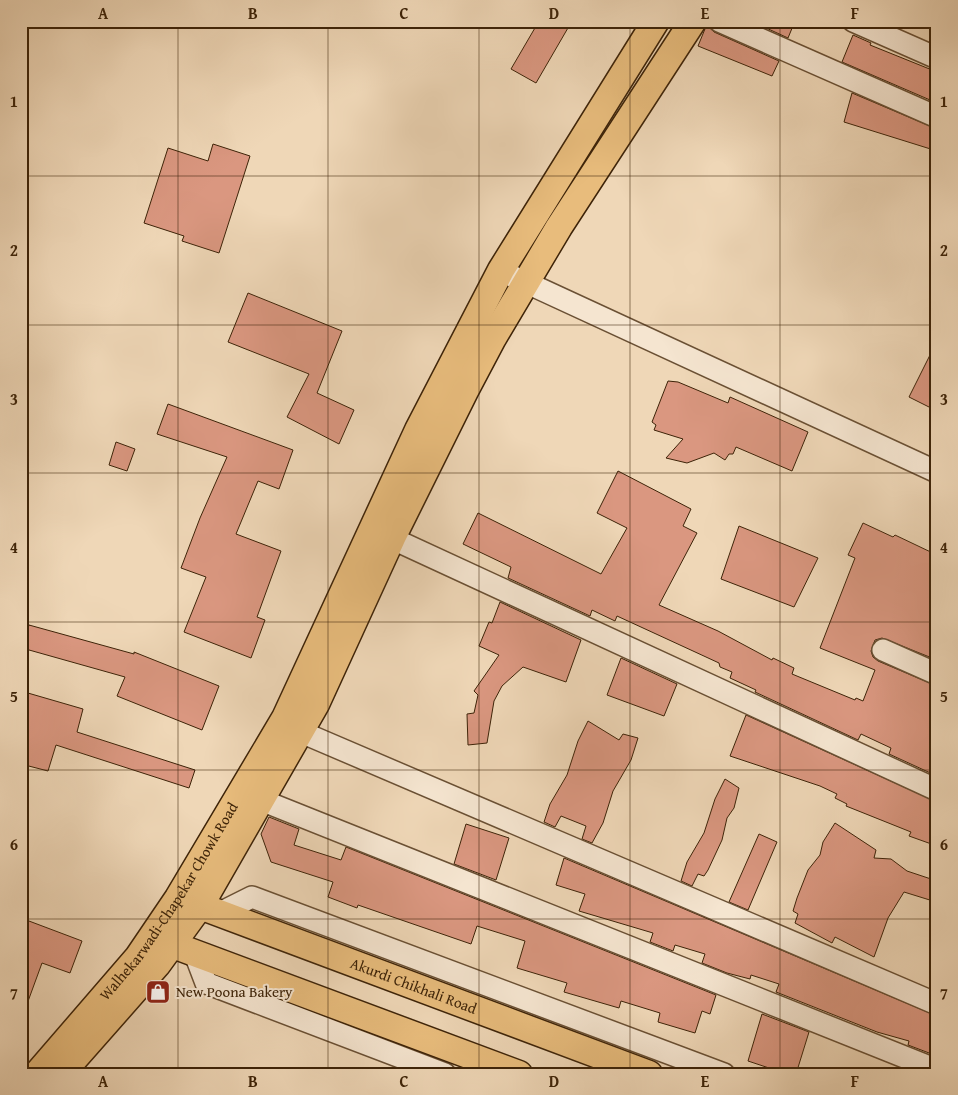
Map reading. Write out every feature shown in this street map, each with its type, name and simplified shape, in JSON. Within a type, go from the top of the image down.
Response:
[{"type":"main road","points":[[293,725],[316,704],[382,533],[450,366],[502,270],[656,21]]},
{"type":"main road","points":[[382,533],[465,391],[525,282],[693,21]]},
{"type":"main road","name":"Walhekarwadi-Chapekar Chowk Road","points":[[61,1074],[157,965],[200,906],[261,800],[293,725]]},
{"type":"main road","name":"Walhekarwadi-Chapekar Chowk Road","points":[[200,906],[293,725]]},
{"type":"main road","name":"Akurdi Chikhali Road","points":[[200,906],[649,1074]]},
{"type":"main road","points":[[173,945],[520,1074]]},
{"type":"main road","name":"Walhekarwadi-Chapekar Chowk Road","points":[[37,1074],[138,957],[173,945]]},
{"type":"street","points":[[719,21],[937,117]]},
{"type":"street","points":[[853,21],[937,58]]},
{"type":"street","points":[[502,270],[937,472]]},
{"type":"street","points":[[382,533],[937,790]]},
{"type":"street","points":[[883,650],[937,674]]},
{"type":"street","points":[[293,725],[937,1004]]},
{"type":"street","points":[[261,800],[413,863],[937,1070]]},
{"type":"street","points":[[200,906],[252,897],[724,1074]]},
{"type":"street","points":[[173,945],[206,984],[445,1074]]},
{"type":"building","points":[[539,21],[572,21],[536,83],[511,69]]},
{"type":"building","points":[[751,21],[795,21],[788,38]]},
{"type":"building","points":[[707,24],[714,32],[779,61],[772,76],[698,46]]},
{"type":"building","points":[[853,35],[871,43],[870,45],[937,72],[937,103],[842,62]]},
{"type":"building","points":[[852,93],[937,129],[937,151],[844,122]]},
{"type":"building","points":[[213,144],[250,156],[219,253],[182,241],[184,236],[144,223],[168,148],[208,161]]},
{"type":"building","points":[[248,293],[342,331],[317,393],[354,410],[339,444],[287,417],[309,374],[228,342]]},
{"type":"building","points":[[937,341],[937,411],[909,397]]},
{"type":"building","points":[[668,381],[678,382],[728,403],[730,397],[808,432],[792,471],[736,447],[733,454],[729,454],[725,460],[714,453],[687,463],[666,458],[683,439],[654,430],[656,425],[652,422]]},
{"type":"building","points":[[168,404],[293,450],[279,489],[258,481],[236,534],[281,551],[257,617],[265,620],[251,658],[184,632],[206,577],[181,568],[200,518],[227,457],[157,434]]},
{"type":"building","points":[[116,442],[135,449],[127,471],[109,465]]},
{"type":"building","points":[[618,471],[691,509],[683,526],[697,533],[659,605],[718,631],[772,660],[773,658],[794,668],[792,674],[855,700],[856,698],[863,701],[875,670],[820,648],[855,558],[848,555],[863,523],[893,537],[895,535],[937,555],[937,660],[882,638],[875,640],[871,651],[873,657],[878,661],[937,686],[937,776],[889,754],[891,748],[861,734],[858,740],[755,692],[756,690],[730,678],[732,672],[720,667],[719,663],[693,651],[617,616],[615,621],[592,610],[590,616],[508,578],[511,567],[463,544],[478,513],[601,574],[627,528],[597,513]]},
{"type":"building","points":[[739,526],[818,558],[794,607],[721,579]]},
{"type":"building","points":[[500,602],[581,640],[566,682],[523,667],[502,686],[494,701],[487,743],[468,745],[467,714],[474,713],[478,695],[474,691],[499,655],[479,646],[489,622],[492,623]]},
{"type":"building","points":[[29,625],[134,654],[134,652],[219,686],[202,730],[117,696],[125,677],[22,648]]},
{"type":"building","points":[[621,658],[677,684],[664,716],[607,695]]},
{"type":"building","points":[[21,691],[83,709],[77,732],[195,770],[189,788],[56,745],[48,771],[21,764]]},
{"type":"building","points":[[746,715],[937,802],[937,846],[909,836],[911,832],[846,806],[847,804],[835,798],[837,794],[820,786],[730,756]]},
{"type":"building","points":[[588,721],[619,740],[623,734],[638,738],[631,760],[613,791],[603,823],[592,843],[582,839],[586,826],[561,816],[555,827],[544,822],[550,804],[567,775],[578,741]]},
{"type":"building","points":[[725,779],[739,788],[734,808],[727,818],[722,840],[708,870],[704,876],[698,874],[692,886],[681,881],[687,862],[704,833],[715,799]]},
{"type":"building","points":[[269,817],[299,829],[294,845],[341,860],[346,847],[716,995],[710,1014],[702,1011],[695,1033],[658,1022],[660,1013],[621,1001],[619,1008],[564,992],[567,983],[517,968],[525,941],[477,926],[471,944],[358,905],[357,908],[328,897],[333,882],[271,862],[261,834]]},
{"type":"building","points":[[835,823],[876,850],[874,858],[891,859],[907,871],[937,881],[933,901],[904,892],[888,918],[874,957],[835,937],[832,943],[795,923],[798,914],[793,911],[808,870],[820,855],[823,842]]},
{"type":"building","points":[[466,824],[509,838],[496,880],[454,864]]},
{"type":"building","points":[[759,834],[777,842],[748,910],[729,902]]},
{"type":"building","points":[[564,858],[937,1016],[937,1056],[908,1045],[909,1041],[877,1032],[776,992],[779,984],[751,975],[750,979],[727,973],[702,963],[705,954],[675,945],[673,951],[650,942],[653,933],[579,911],[585,894],[556,885]]},
{"type":"building","points":[[21,918],[82,941],[70,973],[42,963],[23,1015],[21,1015]]},
{"type":"building","points":[[762,1014],[809,1032],[796,1074],[787,1074],[748,1061]]},
{"type":"place","name":"New Poona Bakery","points":[[158,992]]}]
